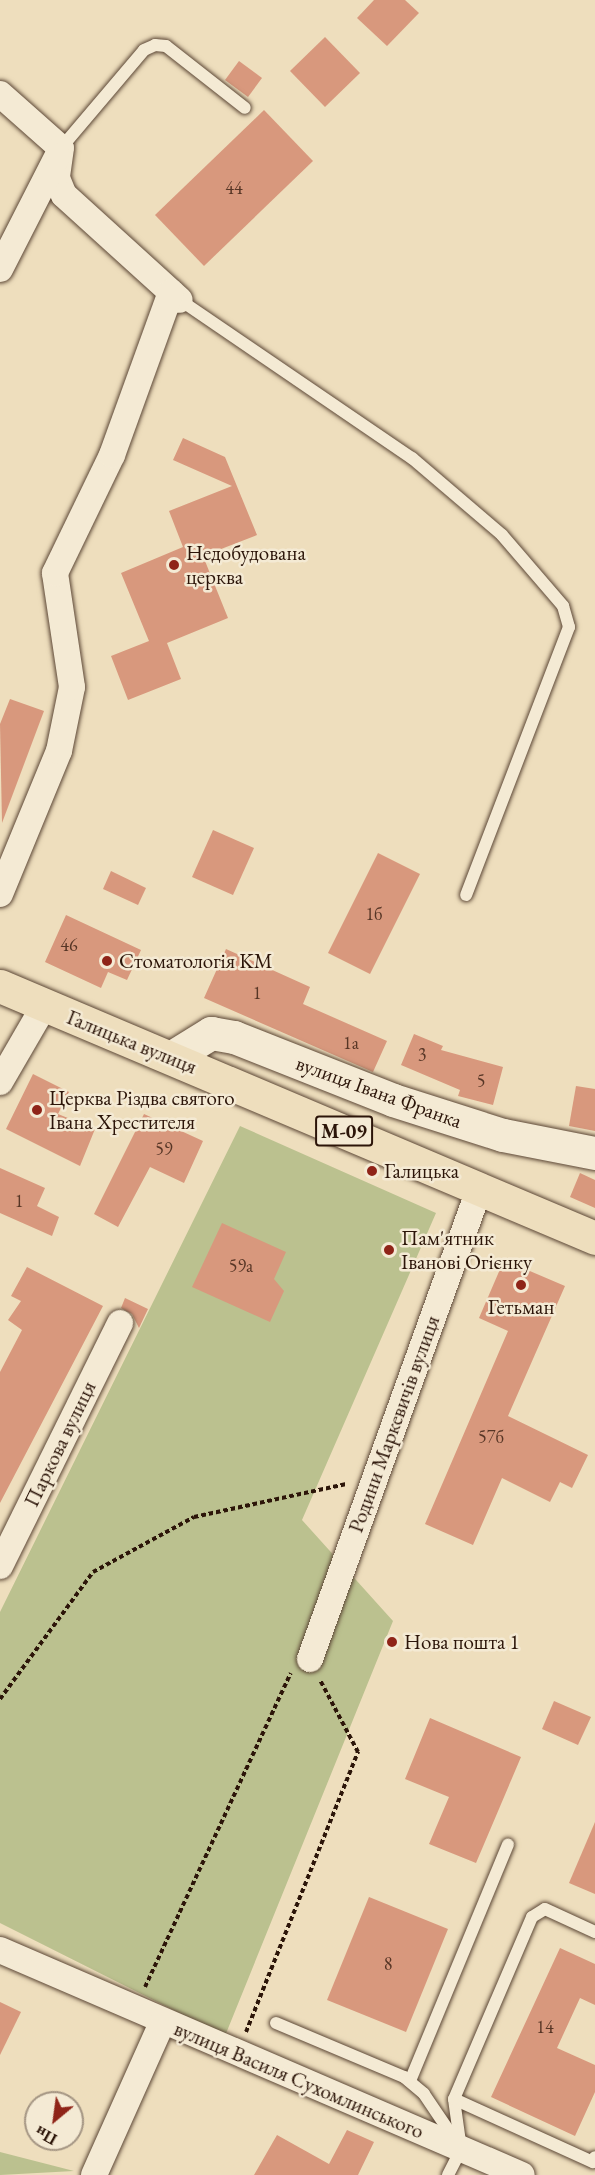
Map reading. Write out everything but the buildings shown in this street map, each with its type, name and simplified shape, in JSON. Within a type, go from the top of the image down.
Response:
[{"type":"main road","name":"Галицька вулиця","points":[[0,986],[595,1238]]},
{"type":"street","points":[[0,94],[61,148]]},
{"type":"street","points":[[0,894],[58,751],[72,687],[55,573],[116,444],[176,296],[64,195],[57,178],[61,148]]},
{"type":"street","points":[[0,269],[61,148]]},
{"type":"street","points":[[0,1082],[45,1006]]},
{"type":"street","name":"вулиця Івана Франка","points":[[171,1057],[211,1033],[234,1038],[393,1100],[503,1135],[595,1153]]},
{"type":"street","name":"Родини Маркевичів вулиця","points":[[310,1659],[479,1189]]},
{"type":"street","name":"Паркова вулиця","points":[[0,1566],[120,1323]]},
{"type":"street","points":[[0,1950],[162,2023]]},
{"type":"street","name":"вулиця Василя Сухомлинського","points":[[94,2175],[162,2023],[522,2175]]},
{"type":"lane","points":[[61,148],[144,50],[156,45],[166,46],[245,108]]},
{"type":"lane","points":[[176,296],[412,458],[502,535],[563,606],[569,627],[466,895]]},
{"type":"lane","points":[[410,2081],[508,1844]]},
{"type":"lane","points":[[448,2175],[461,2149],[454,2099],[532,1917],[545,1909],[595,1932]]},
{"type":"lane","points":[[276,2023],[410,2081],[461,2149]]},
{"type":"lane","points":[[454,2099],[593,2162],[595,2157]]},
{"type":"path","points":[[0,1698],[93,1572],[194,1517],[374,1478]]},
{"type":"path","points":[[134,2011],[286,1677],[310,1659],[358,1752],[237,2055]]},
{"type":"green space","points":[[240,1126],[436,1213],[302,1520],[393,1621],[225,2036],[0,1923],[0,1612]]},
{"type":"green space","points":[[0,2152],[74,2171],[0,2175]]},
{"type":"place","name":"Недобудована церква","points":[[174,565]]},
{"type":"place","name":"Стоматологія KM","points":[[107,961]]},
{"type":"place","name":"Церква Різдва святого Івана Хрестителя","points":[[37,1110]]},
{"type":"place","name":"Галицька","points":[[372,1171]]},
{"type":"place","name":"Пам'ятник Іванові Огієнку","points":[[389,1250]]},
{"type":"place","name":"Гетьман","points":[[521,1285]]},
{"type":"place","name":"Нова пошта 1","points":[[392,1642]]}]
